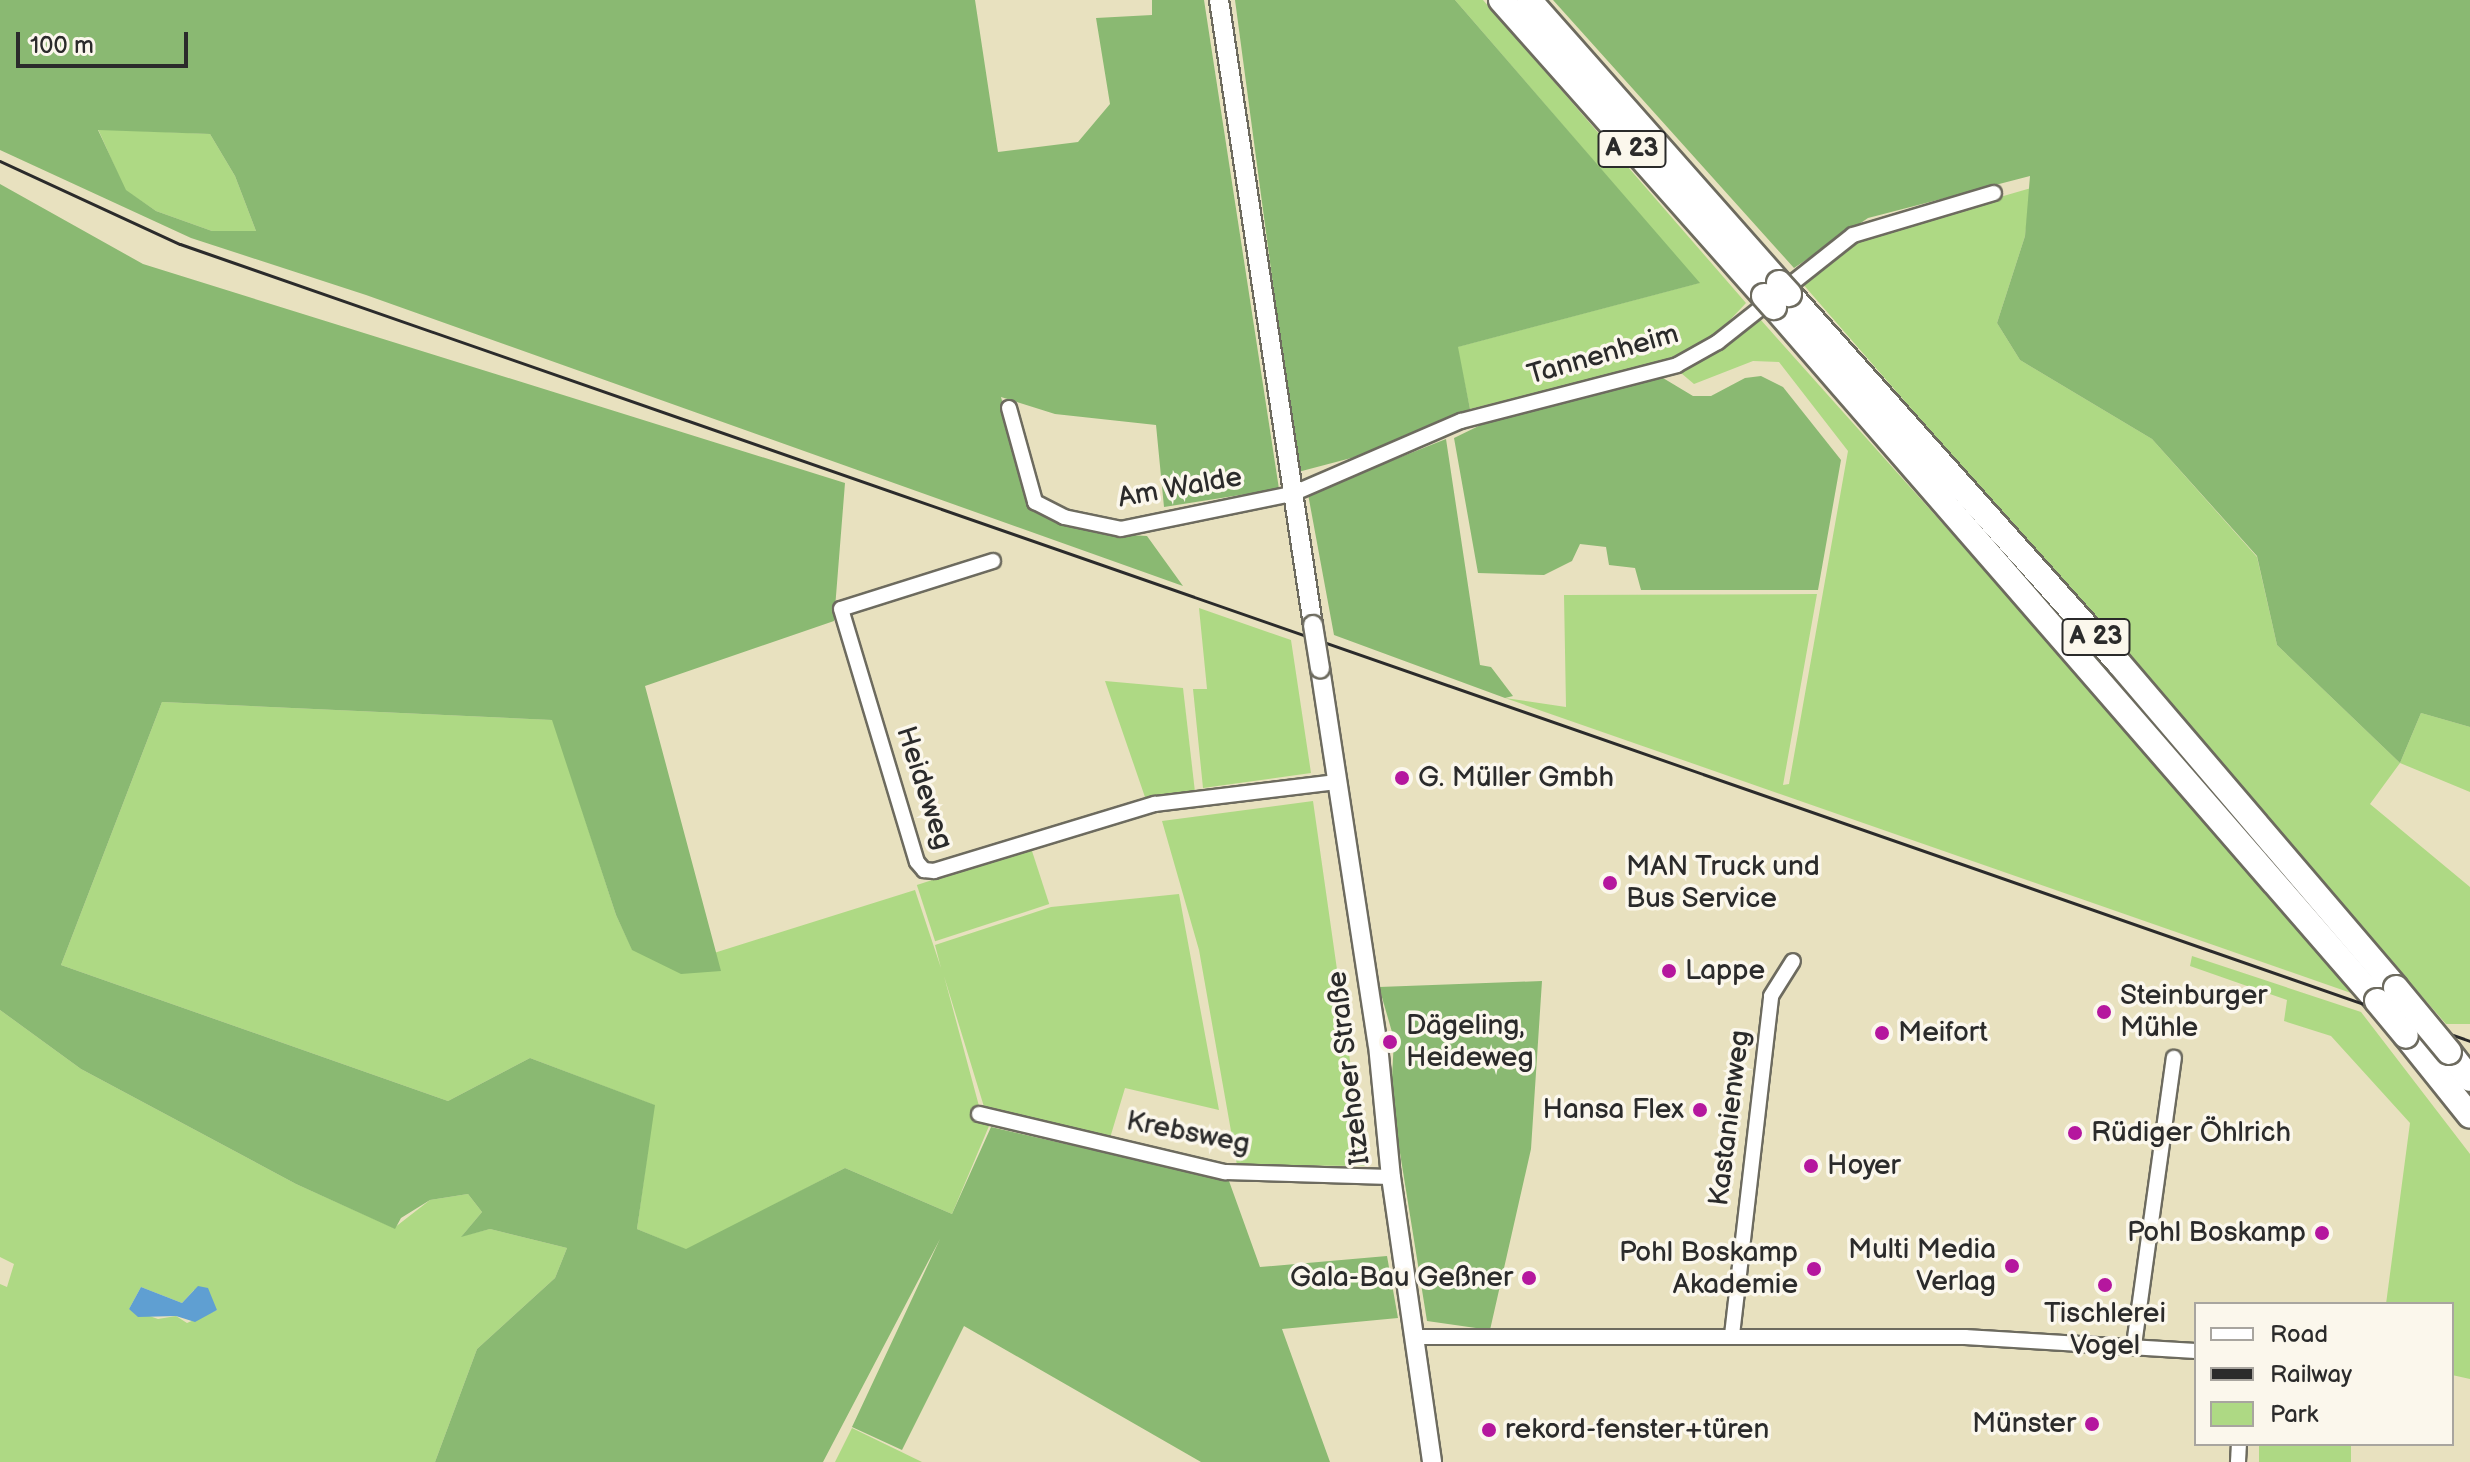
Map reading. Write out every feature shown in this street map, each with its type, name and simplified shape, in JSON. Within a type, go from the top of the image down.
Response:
[{"type":"highway","name":"A 23","points":[[1501,0],[1777,295]]},
{"type":"highway","name":"A 23","points":[[1529,0],[1777,295],[2387,995],[2449,1052],[2470,1079]]},
{"type":"highway","name":"A 23","points":[[2387,995],[2406,1036],[2470,1116]]},
{"type":"main road","name":"Itzehoer Straße","points":[[1219,0],[1378,1045],[1391,1177],[1432,1462]]},
{"type":"street","name":"Tannenheim","points":[[1292,494],[1461,421],[1677,365],[1718,342],[1853,235],[1994,193]]},
{"type":"street","name":"Am Walde","points":[[1009,408],[1035,502],[1064,517],[1121,529],[1292,494]]},
{"type":"street","name":"Heideweg","points":[[993,561],[841,609],[917,862],[924,870],[934,871],[1155,804],[1336,782]]},
{"type":"street","name":"Kastanienweg","points":[[1732,1335],[1771,996],[1793,961]]},
{"type":"street","points":[[2134,1345],[2174,1058]]},
{"type":"street","name":"Krebsweg","points":[[979,1114],[1225,1172],[1391,1177]]},
{"type":"street","points":[[1416,1337],[1732,1335],[2134,1345],[2194,1351]]},
{"type":"green space","points":[[0,0],[975,0],[998,152],[1078,142],[1110,104],[1096,18],[1152,15],[1152,0],[1204,0],[1279,489],[1164,507],[1156,425],[1055,414],[1001,397],[1031,508],[1095,533],[1147,536],[1183,586],[366,295],[191,238],[0,150]],"holes":[[[98,130],[210,134],[235,176],[256,231],[212,231],[156,211],[126,190]]]},
{"type":"green space","points":[[1235,0],[1455,0],[1700,283],[1458,347],[1470,409],[1374,452],[1298,472]]},
{"type":"green space","points":[[1455,0],[1483,0],[1746,303],[1713,338],[1659,363],[1470,409],[1457,347],[1699,283]]},
{"type":"green space","points":[[1553,0],[2470,0],[2470,727],[2421,713],[2400,763],[2277,645],[2257,556],[2152,439],[2020,360],[1997,323],[2025,236],[2030,176],[1868,218],[1794,268]]},
{"type":"green space","points":[[98,129],[210,134],[235,176],[256,231],[212,231],[156,211],[125,190]]},
{"type":"green space","points":[[0,184],[143,264],[845,483],[834,621],[645,686],[721,971],[681,974],[632,950],[616,915],[552,720],[162,702],[61,965],[448,1101],[530,1058],[655,1105],[637,1229],[686,1249],[845,1168],[952,1214],[991,1127],[1229,1181],[1260,1267],[1387,1256],[1398,1318],[1282,1329],[1330,1462],[1201,1462],[964,1326],[902,1450],[852,1427],[940,1239],[823,1462],[435,1462],[477,1349],[555,1278],[567,1248],[490,1229],[461,1237],[482,1212],[468,1194],[430,1200],[401,1218],[395,1229],[296,1184],[81,1069],[0,1010]]},
{"type":"green space","points":[[2031,188],[2025,236],[1997,323],[2020,360],[2152,439],[2257,557],[2277,645],[2400,763],[2370,804],[2470,887],[2470,1024],[2446,1024],[1802,283],[1856,239]]},
{"type":"green space","points":[[1760,319],[2085,683],[2351,993],[1505,698],[1566,707],[1564,595],[1817,594],[1783,785],[1789,784],[1848,451],[1779,362],[1753,361],[1694,384],[1681,373]]},
{"type":"green space","points":[[1761,376],[1783,387],[1841,460],[1818,590],[1641,590],[1635,568],[1609,565],[1606,547],[1580,544],[1572,561],[1544,575],[1478,573],[1454,438],[1491,420],[1663,378],[1693,396],[1711,396],[1745,378]]},
{"type":"green space","points":[[1446,439],[1480,665],[1491,667],[1513,696],[1505,698],[1334,635],[1308,494]]},
{"type":"green space","points":[[1199,608],[1291,640],[1311,773],[1203,788],[1193,689],[1207,689]]},
{"type":"green space","points":[[1105,681],[1183,688],[1195,792],[1146,800]]},
{"type":"green space","points":[[162,702],[553,720],[616,915],[632,949],[714,953],[915,890],[941,968],[935,945],[1051,907],[1179,894],[1219,1110],[1125,1088],[1110,1138],[985,1110],[944,976],[979,1106],[989,1126],[952,1214],[845,1168],[687,1250],[637,1229],[654,1105],[530,1058],[448,1101],[61,965]]},
{"type":"green space","points":[[2421,713],[2470,727],[2470,792],[2400,763]]},
{"type":"green space","points":[[1313,801],[1365,1166],[1237,1165],[1199,950],[1162,821]]},
{"type":"green space","points":[[1031,848],[1049,904],[935,941],[917,885]]},
{"type":"green space","points":[[2192,956],[2361,1012],[2470,1154],[2470,1379],[2454,1375],[2454,1302],[2386,1302],[2410,1123],[2331,1036],[2284,1021],[2287,1000],[2190,966]]},
{"type":"green space","points":[[1542,981],[1531,1149],[1490,1330],[1427,1321],[1391,1097],[1394,1039],[1379,987]]},
{"type":"green space","points":[[0,1010],[81,1069],[296,1184],[394,1228],[430,1200],[468,1194],[482,1212],[462,1236],[490,1229],[567,1248],[555,1278],[477,1349],[435,1462],[0,1462],[0,1284],[7,1287],[14,1264],[0,1257]],"holes":[[[141,1287],[182,1303],[194,1290],[217,1310],[187,1323],[176,1316],[158,1319],[129,1309]]]},
{"type":"green space","points":[[852,1428],[922,1462],[835,1462]]},
{"type":"green space","points":[[2259,1446],[2351,1446],[2351,1462],[2259,1462]]},
{"type":"water","points":[[198,1286],[208,1288],[217,1310],[195,1322],[176,1316],[138,1317],[129,1309],[141,1287],[182,1303]]},
{"type":"railway","points":[[0,161],[180,244],[2470,1041]]},
{"type":"place","name":"G. Müller Gmbh","points":[[1402,778]]},
{"type":"place","name":"MAN Truck und Bus Service","points":[[1610,883]]},
{"type":"place","name":"Lappe","points":[[1669,971]]},
{"type":"place","name":"Steinburger Mühle","points":[[2104,1012]]},
{"type":"place","name":"Meifort","points":[[1882,1033]]},
{"type":"place","name":"Dägeling, Heideweg","points":[[1390,1042]]},
{"type":"place","name":"Hansa Flex","points":[[1700,1110]]},
{"type":"place","name":"Rüdiger Öhlrich","points":[[2075,1133]]},
{"type":"place","name":"Hoyer","points":[[1811,1166]]},
{"type":"place","name":"Pohl Boskamp","points":[[2322,1233]]},
{"type":"place","name":"Multi Media Verlag","points":[[2012,1266]]},
{"type":"place","name":"Pohl Boskamp Akademie","points":[[1814,1269]]},
{"type":"place","name":"Gala-Bau Geßner","points":[[1529,1278]]},
{"type":"place","name":"Tischlerei Vogel","points":[[2105,1285]]},
{"type":"place","name":"Münster","points":[[2092,1424]]},
{"type":"place","name":"rekord-fenster+türen","points":[[1489,1430]]}]
